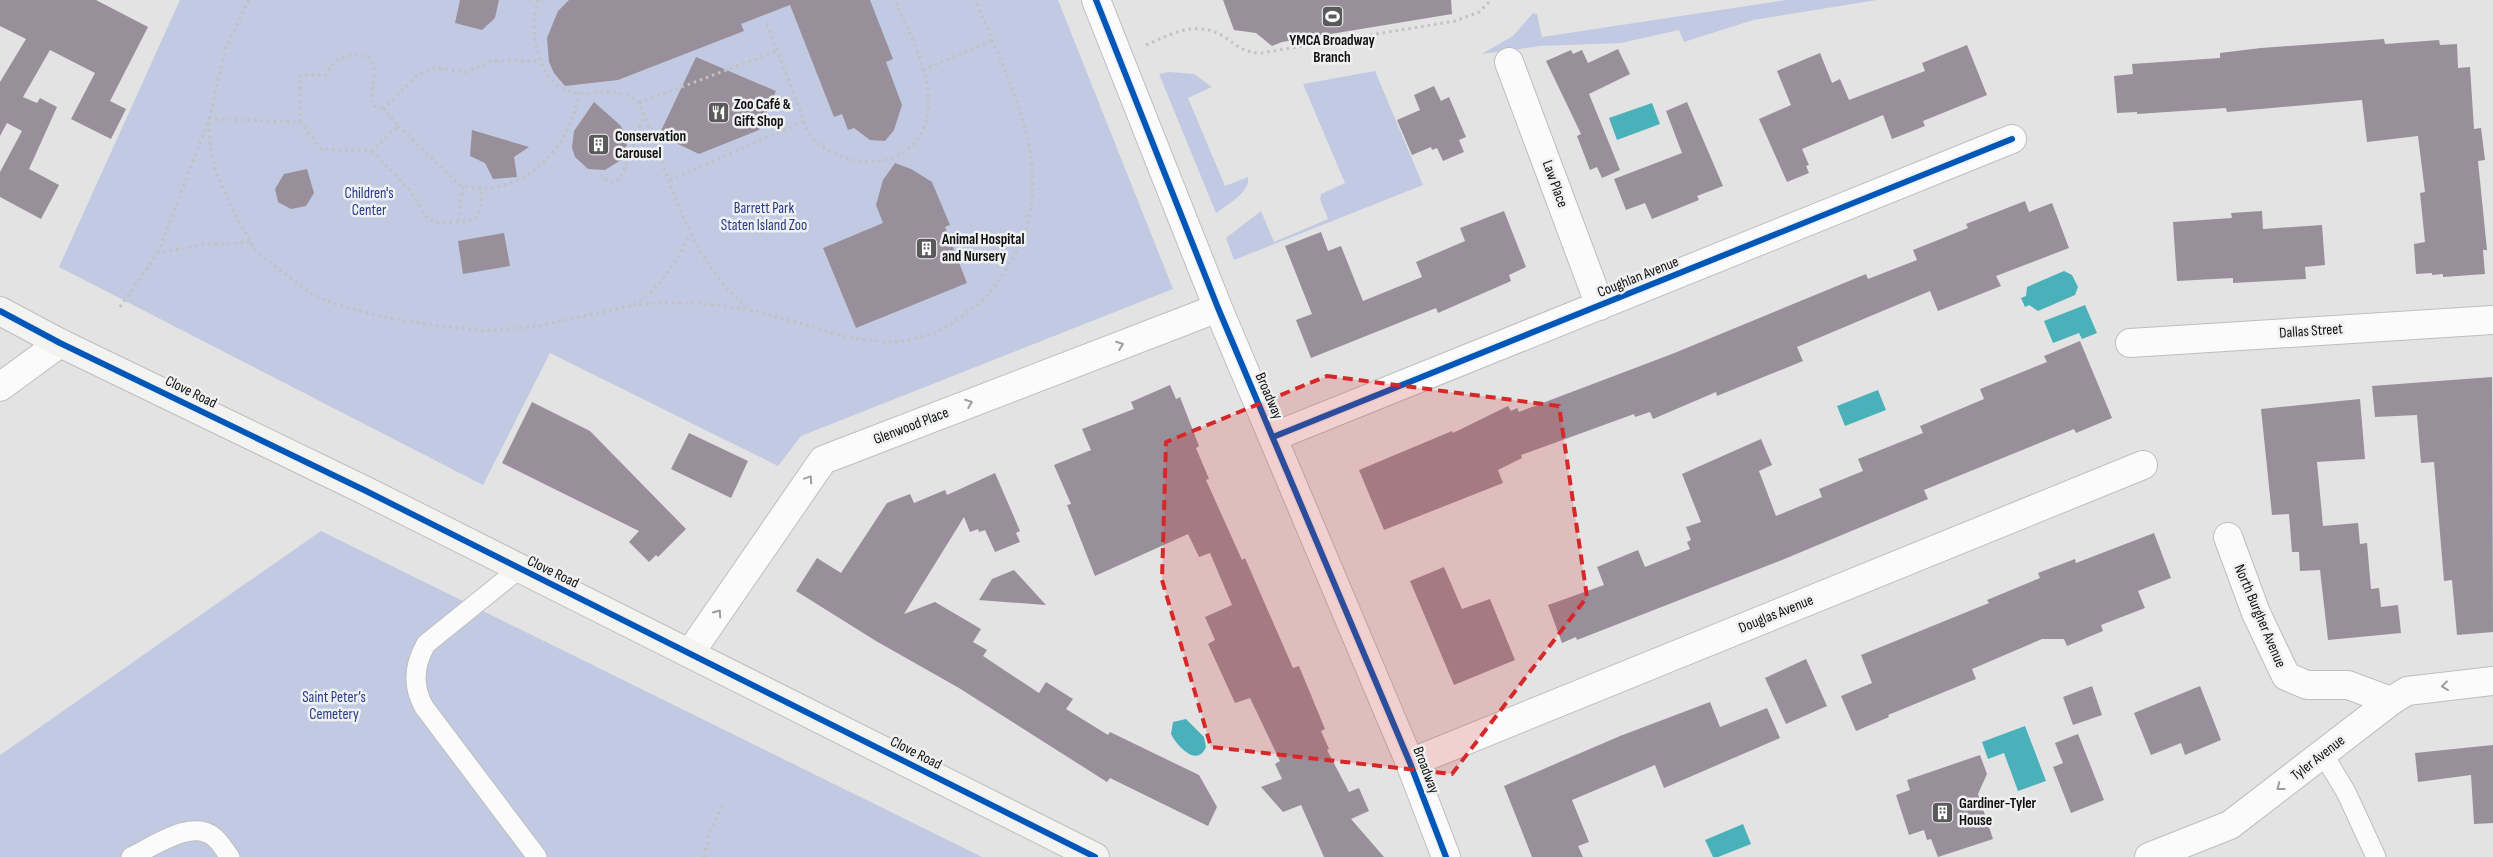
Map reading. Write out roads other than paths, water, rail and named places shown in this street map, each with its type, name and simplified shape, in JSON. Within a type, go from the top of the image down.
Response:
[{"type":"main road","name":"Clove Road","points":[[0,311],[60,343],[364,490],[1095,857]]},
{"type":"street","name":"Broadway","points":[[1096,0],[1218,308],[1410,763],[1446,857]]},
{"type":"street","name":"Law Place","points":[[1509,62],[1600,306]]},
{"type":"street","name":"Coughlan Avenue","points":[[1273,438],[2012,139]]},
{"type":"street","name":"Glenwood Place","points":[[690,653],[822,460],[1218,308]]},
{"type":"street","name":"Dallas Street","points":[[2130,343],[2493,320]]},
{"type":"street","points":[[0,387],[60,343]]},
{"type":"street","name":"Douglas Avenue","points":[[1410,763],[2142,465]]},
{"type":"street","name":"North Burgher Avenue","points":[[2228,537],[2256,613],[2286,676],[2307,685],[2348,685],[2391,701]]},
{"type":"street","name":"Tyler Avenue","points":[[2149,857],[2230,825],[2391,701],[2408,691],[2493,681]]},
{"type":"lane","points":[[519,569],[426,644],[419,655],[415,683],[418,696],[424,707],[536,857]]},
{"type":"lane","points":[[2323,754],[2346,792],[2376,857]]},
{"type":"lane","points":[[131,857],[184,832],[195,830],[207,833],[215,838],[230,857]]},
{"type":"water","points":[[1652,103],[1660,124],[1617,140],[1609,118]]},
{"type":"water","points":[[2064,271],[2072,275],[2078,287],[2075,295],[2038,311],[2029,305],[2025,307],[2021,298],[2026,296],[2027,287]]},
{"type":"water","points":[[2085,305],[2097,333],[2082,339],[2079,333],[2053,343],[2044,321]]},
{"type":"water","points":[[1878,390],[1886,410],[1845,426],[1837,406]]},
{"type":"water","points":[[1186,719],[1204,737],[1206,747],[1198,756],[1187,753],[1182,749],[1171,734],[1173,722]]},
{"type":"water","points":[[2025,726],[2046,781],[2018,791],[2004,753],[1988,759],[1982,742]]},
{"type":"water","points":[[1743,824],[1751,844],[1718,857],[1713,857],[1705,840]]},
{"type":"place","name":"YMCA Broadway Branch","points":[[1332,17]]},
{"type":"place","name":"Zoo Café & Gift Shop","points":[[718,113]]},
{"type":"place","name":"Conservation Carousel","points":[[599,145]]},
{"type":"place","name":"Animal Hospital and Nursery","points":[[926,248]]},
{"type":"place","name":"Gardiner-Tyler House","points":[[1943,812]]},
{"type":"park label","name":"Children's Center","points":[[369,202]]},
{"type":"park label","name":"Barrett Park Staten Island Zoo","points":[[764,216]]},
{"type":"park label","name":"Saint Peter’s Cemetery","points":[[334,706]]}]
